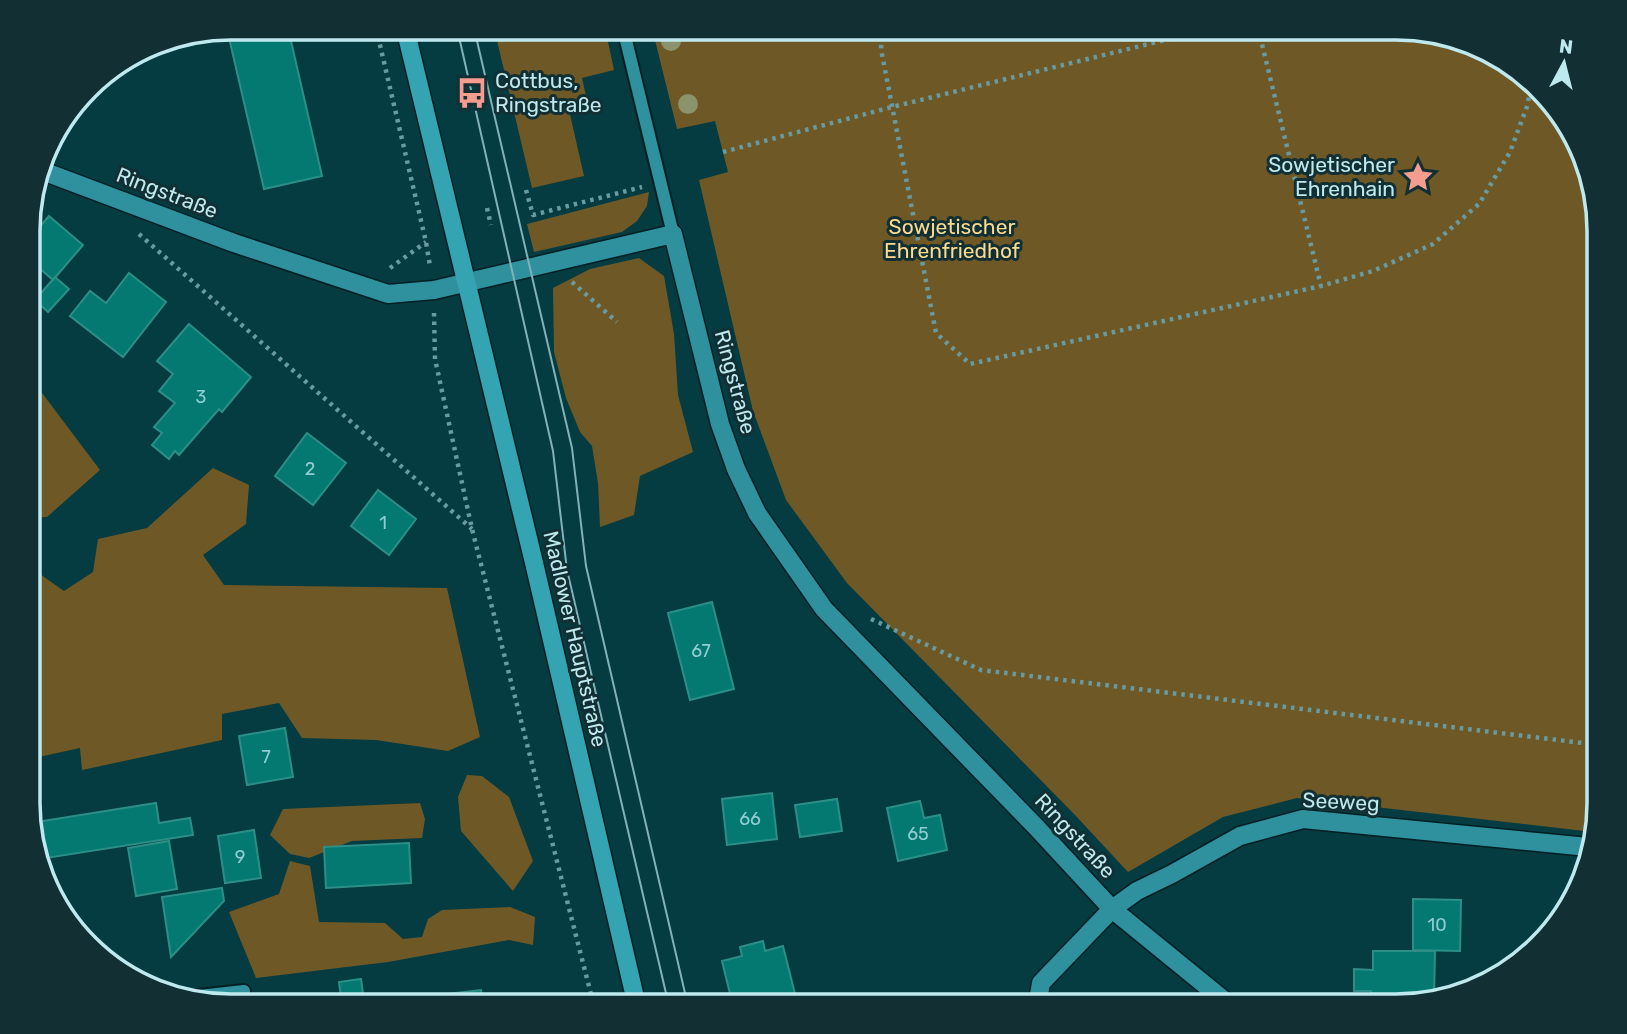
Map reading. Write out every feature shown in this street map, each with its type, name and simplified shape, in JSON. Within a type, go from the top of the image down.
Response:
[{"type":"main road","name":"Madlower Hauptstraße","points":[[408,41],[532,553],[634,994]]},
{"type":"street","name":"Ringstraße","points":[[49,173],[234,243],[388,294],[434,290],[673,234],[720,424],[736,468],[757,513],[824,609],[1112,909],[1215,993]]},
{"type":"street","name":"Seeweg","points":[[1039,993],[1041,983],[1112,909],[1138,891],[1240,836],[1303,819],[1581,846]]},
{"type":"lane","points":[[626,41],[673,234]]},
{"type":"lane","points":[[223,993],[244,991]]},
{"type":"path","points":[[882,40],[881,49],[936,333],[970,364],[1321,286],[1373,271],[1433,244],[1479,204],[1510,152],[1529,95]]},
{"type":"path","points":[[723,152],[892,107],[1164,40]]},
{"type":"path","points":[[1261,40],[1321,286]]},
{"type":"path","points":[[364,287],[426,242],[379,41]]},
{"type":"path","points":[[526,190],[533,215],[644,187],[659,171]]},
{"type":"path","points":[[487,208],[491,225]]},
{"type":"path","points":[[138,233],[472,529]]},
{"type":"path","points":[[551,263],[617,322]]},
{"type":"path","points":[[434,290],[435,359],[472,529],[591,994]]},
{"type":"path","points":[[871,619],[981,670],[1586,743]]},
{"type":"green space","name":"Sowjetischer Ehrenfriedhof","points":[[1396,40],[1421,42],[1469,55],[1512,80],[1529,94],[1529,98],[1533,98],[1561,136],[1577,170],[1586,218],[1584,831],[1297,798],[1223,817],[1128,872],[847,583],[786,500],[753,411],[699,180],[728,172],[715,121],[677,129],[655,41]]},
{"type":"green space","points":[[497,41],[608,41],[614,70],[582,78],[588,105],[569,110],[584,176],[532,188]]},
{"type":"green space","points":[[649,192],[647,206],[637,221],[622,232],[534,252],[527,224]]},
{"type":"green space","points":[[639,258],[664,276],[674,334],[678,395],[693,452],[640,476],[634,515],[600,527],[598,483],[592,446],[580,432],[566,398],[554,352],[553,288],[590,269]]},
{"type":"green space","points":[[40,390],[100,470],[47,517],[40,517]]},
{"type":"green space","points":[[213,468],[249,485],[246,524],[203,555],[224,585],[447,588],[480,737],[448,751],[376,740],[302,738],[279,703],[222,714],[222,740],[82,770],[80,748],[40,757],[40,574],[64,591],[93,572],[98,539],[147,528]]},
{"type":"green space","points":[[467,775],[482,776],[509,797],[533,861],[513,891],[461,831],[458,797]]},
{"type":"green space","points":[[420,803],[425,819],[422,838],[352,841],[309,858],[290,854],[270,835],[283,809]]},
{"type":"green space","points":[[290,861],[310,866],[319,922],[385,923],[403,939],[422,937],[428,919],[442,910],[510,907],[535,917],[533,945],[509,940],[388,962],[256,978],[229,912],[279,894]]},
{"type":"building","points":[[230,41],[291,41],[322,176],[264,189]]},
{"type":"building","points":[[49,216],[83,245],[53,280],[40,269],[40,226]]},
{"type":"building","points":[[129,273],[166,302],[123,357],[70,316],[90,291],[106,303]]},
{"type":"building","points":[[55,277],[69,289],[48,312],[40,305],[40,294]]},
{"type":"building","points":[[189,324],[251,377],[222,412],[219,409],[179,455],[175,451],[169,459],[152,445],[162,433],[154,427],[175,403],[159,391],[173,374],[157,361]]},
{"type":"building","points":[[307,433],[346,463],[313,505],[275,476]]},
{"type":"building","points":[[378,490],[416,519],[389,555],[351,526]]},
{"type":"building","points":[[712,602],[734,689],[690,700],[668,613]]},
{"type":"building","points":[[285,728],[293,777],[247,785],[239,736]]},
{"type":"building","points":[[772,793],[777,839],[727,845],[722,799]]},
{"type":"building","points":[[837,799],[842,831],[800,837],[795,805]]},
{"type":"building","points":[[920,801],[924,818],[940,815],[947,850],[898,861],[887,808]]},
{"type":"building","points":[[156,803],[159,823],[190,818],[193,835],[48,858],[41,821]]},
{"type":"building","points":[[254,830],[261,878],[225,883],[218,836]]},
{"type":"building","points":[[169,841],[177,889],[136,896],[128,848]]},
{"type":"building","points":[[409,843],[411,883],[326,888],[324,847]]},
{"type":"building","points":[[222,888],[224,901],[171,957],[162,897]]},
{"type":"building","points":[[1413,899],[1461,900],[1460,951],[1413,950]]},
{"type":"building","points":[[763,941],[765,951],[783,946],[795,994],[730,994],[722,961],[742,956],[740,947]]},
{"type":"building","points":[[1373,951],[1435,951],[1434,990],[1409,993],[1354,991],[1354,969],[1373,970]]},
{"type":"building","points":[[361,979],[363,994],[341,994],[339,982]]},
{"type":"building","points":[[481,990],[481,994],[449,994]]},
{"type":"tram line","points":[[460,41],[553,451],[567,570],[666,994]]},
{"type":"tram line","points":[[477,41],[572,448],[586,566],[685,994]]},
{"type":"place","name":"Cottbus, Ringstraße","points":[[472,93]]},
{"type":"place","name":"Sowjetischer Ehrenhain","points":[[1418,177]]}]
